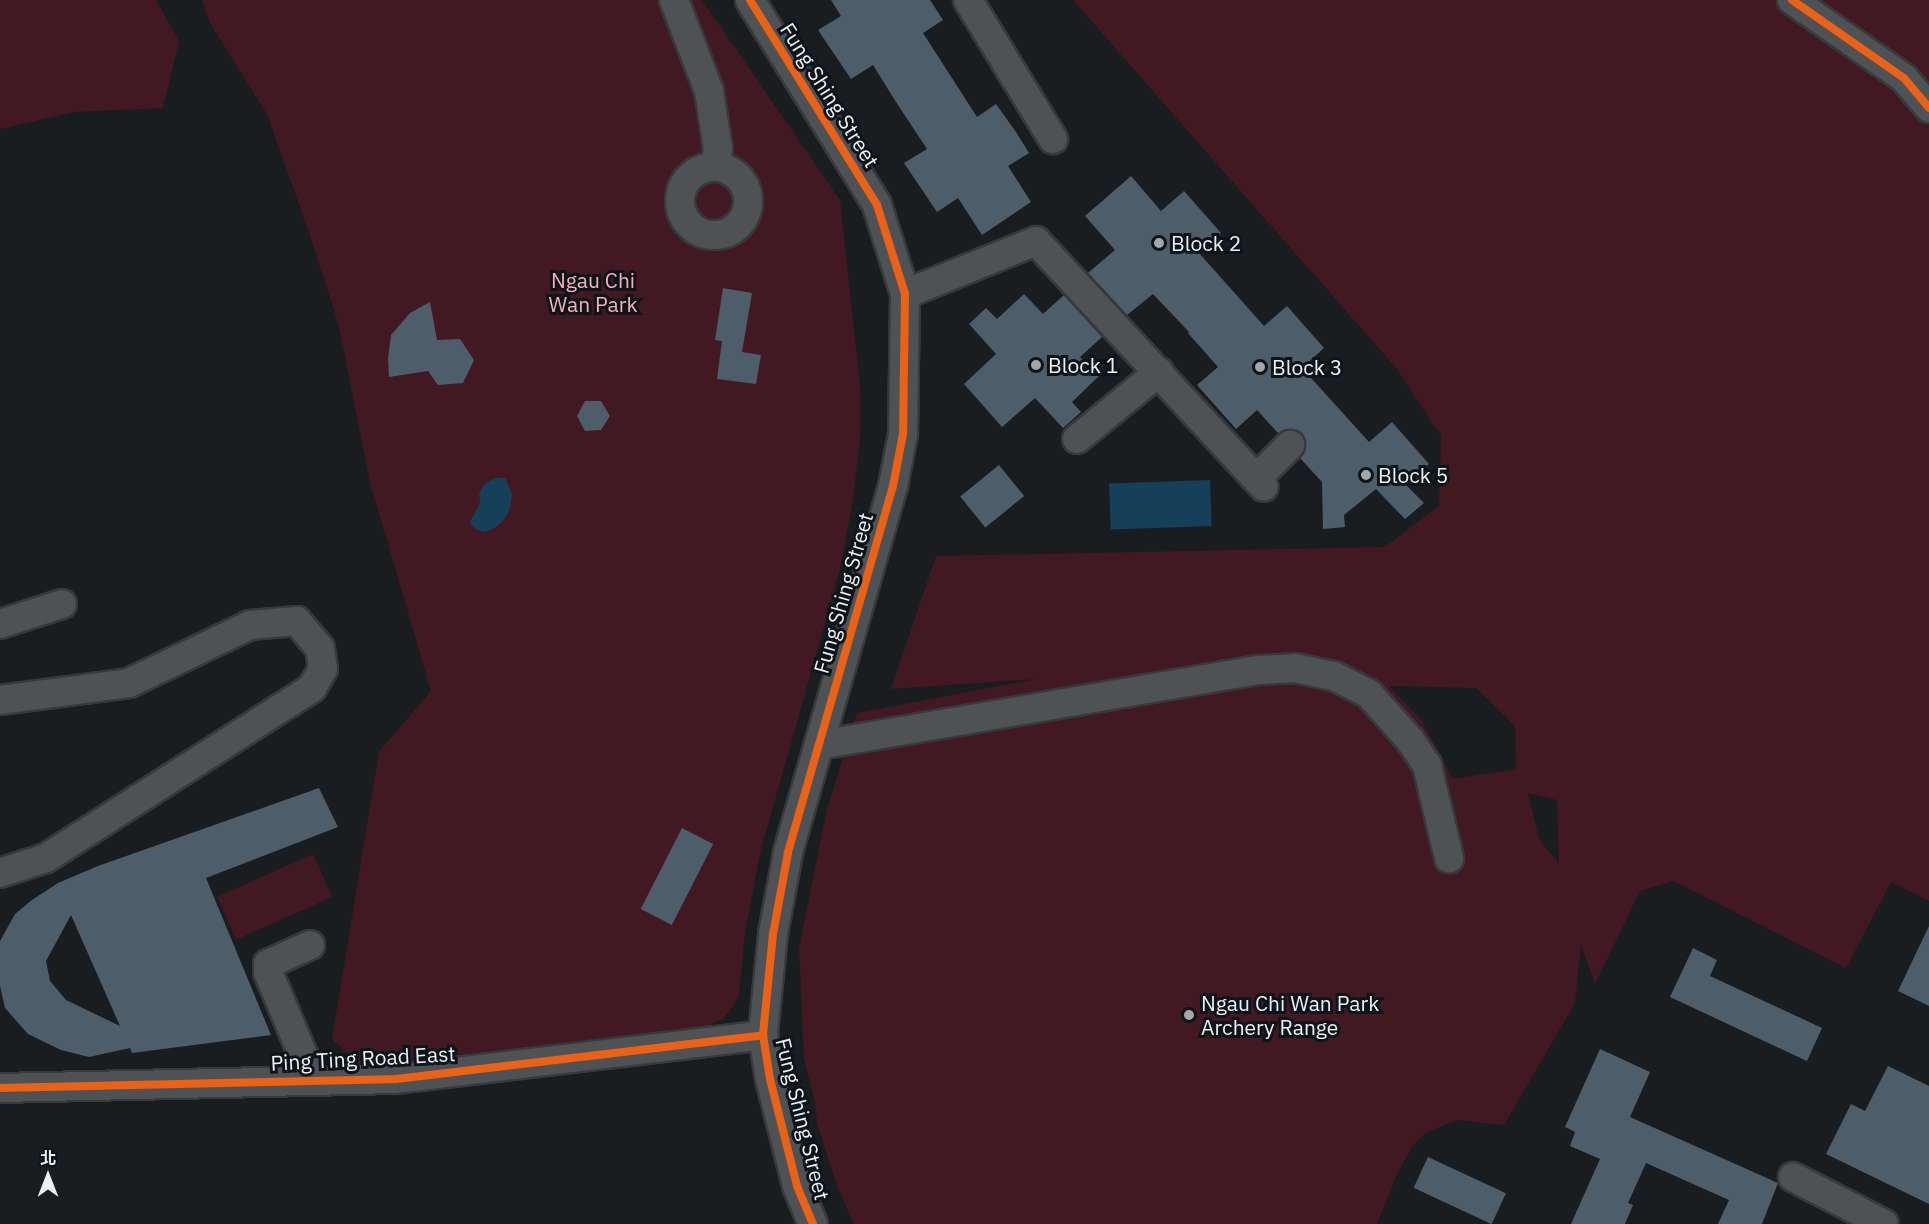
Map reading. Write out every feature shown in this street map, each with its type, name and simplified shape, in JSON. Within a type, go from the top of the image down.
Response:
[{"type":"street","points":[[674,0],[709,91],[718,149],[715,167]]},
{"type":"street","name":"Fung Shing Street","points":[[750,0],[877,205],[905,294],[903,434],[893,486],[788,853],[773,934],[763,1035],[770,1079],[797,1186],[813,1224]]},
{"type":"street","points":[[968,0],[1053,139]]},
{"type":"street","points":[[1792,0],[1904,78],[1929,108]]},
{"type":"street","points":[[905,294],[1036,241],[1261,483],[1290,445]]},
{"type":"street","points":[[1077,439],[1159,372]]},
{"type":"street","points":[[0,624],[62,604]]},
{"type":"street","points":[[0,700],[129,683],[250,625],[297,621],[320,648],[322,669],[312,688],[46,858],[0,873]]},
{"type":"street","points":[[819,744],[1259,670],[1295,668],[1334,676],[1369,694],[1410,740],[1427,765],[1449,858]]},
{"type":"street","points":[[310,945],[268,964],[268,972],[314,1080]]},
{"type":"street","name":"Ping Ting Road East","points":[[0,1088],[396,1079],[763,1035]]},
{"type":"street","points":[[1793,1177],[1884,1224]]},
{"type":"green space","points":[[0,0],[156,0],[179,41],[163,108],[74,112],[0,129]]},
{"type":"green space","name":"Ngau Chi Wan Park","points":[[202,0],[702,0],[840,200],[860,386],[860,438],[853,500],[840,570],[760,853],[745,933],[739,994],[735,1004],[723,1019],[712,1023],[708,1029],[359,1065],[332,1039],[379,752],[431,691],[370,482],[339,326],[310,235],[267,114],[210,23]]},
{"type":"green space","points":[[1073,0],[1929,0],[1929,901],[1891,882],[1846,968],[1673,881],[1640,891],[1595,984],[1581,945],[1575,1003],[1504,1125],[1457,1120],[1425,1133],[1413,1145],[1397,1174],[1377,1224],[854,1224],[838,1188],[817,1124],[815,1102],[804,1058],[799,948],[827,809],[857,713],[1037,679],[891,689],[936,556],[1385,547],[1439,506],[1441,436],[1397,369]],"holes":[[[1389,686],[1476,688],[1515,726],[1516,769],[1453,779],[1422,721]],[[1528,793],[1557,800],[1559,864],[1539,839]]]},
{"type":"green space","points":[[313,854],[332,897],[236,940],[217,897]]},
{"type":"water","points":[[495,478],[505,478],[512,494],[510,508],[505,519],[495,528],[485,532],[475,529],[470,523],[480,503],[479,494],[484,484]]},
{"type":"water","points":[[1210,480],[1212,526],[1111,529],[1109,484]]},
{"type":"building","points":[[831,0],[930,0],[943,20],[923,33],[977,117],[996,104],[1016,132],[1029,153],[1008,166],[1031,202],[982,235],[958,198],[937,212],[904,163],[927,149],[873,65],[851,79],[818,30],[841,16]]},
{"type":"building","points":[[1131,176],[1161,211],[1184,191],[1221,233],[1199,253],[1264,326],[1287,306],[1324,348],[1302,368],[1369,442],[1392,422],[1429,464],[1406,485],[1424,503],[1405,519],[1376,489],[1344,515],[1345,527],[1323,529],[1322,482],[1300,458],[1306,449],[1302,434],[1294,429],[1278,433],[1257,410],[1236,429],[1197,385],[1218,367],[1153,294],[1127,315],[1088,273],[1115,250],[1085,216]]},
{"type":"building","points":[[723,288],[752,293],[742,352],[761,355],[756,384],[717,379],[722,341],[715,340]]},
{"type":"building","name":"Block 1","points":[[1024,294],[1043,314],[1064,295],[1102,337],[1080,357],[1099,376],[1072,402],[1081,412],[1063,428],[1035,398],[1002,427],[964,384],[996,354],[969,324],[986,308],[997,319]]},
{"type":"building","points":[[430,302],[437,340],[460,339],[474,360],[463,383],[438,385],[428,371],[389,377],[388,359],[391,335],[410,313]]},
{"type":"building","points":[[585,401],[601,401],[610,416],[601,430],[585,431],[577,416]]},
{"type":"building","points":[[999,465],[1024,496],[985,528],[960,496]]},
{"type":"building","points":[[319,788],[338,827],[206,878],[271,1035],[132,1053],[130,1048],[89,1057],[61,1050],[28,1034],[5,1008],[0,986],[0,941],[15,914],[32,900],[58,883],[98,866]],"holes":[[[71,915],[120,1026],[66,1000],[50,981],[46,961]]]},
{"type":"building","points":[[682,828],[713,844],[672,925],[641,909]]},
{"type":"building","points":[[1929,926],[1929,1006],[1898,991]]},
{"type":"building","points":[[1693,948],[1717,960],[1710,976],[1822,1028],[1807,1061],[1670,997]]},
{"type":"building","points":[[1600,1049],[1650,1072],[1630,1117],[1778,1183],[1762,1224],[1718,1224],[1729,1200],[1646,1163],[1628,1203],[1633,1205],[1625,1224],[1571,1224],[1600,1159],[1570,1146],[1575,1132],[1565,1127]]},
{"type":"building","points":[[1888,1066],[1929,1086],[1929,1204],[1826,1154],[1851,1104],[1865,1111]]},
{"type":"building","points":[[1428,1157],[1506,1193],[1491,1224],[1414,1188]]},
{"type":"cycle path","points":[[750,0],[877,205],[905,294],[903,434],[893,486],[788,853],[773,934],[763,1035],[770,1079],[797,1186],[813,1224]]},
{"type":"cycle path","points":[[1792,0],[1904,78],[1929,108]]},
{"type":"cycle path","points":[[0,1088],[396,1079],[763,1035]]},
{"type":"place","name":"Block 2","points":[[1159,243]]},
{"type":"place","name":"Block 1","points":[[1036,365]]},
{"type":"place","name":"Block 3","points":[[1260,367]]},
{"type":"place","name":"Block 5","points":[[1366,475]]},
{"type":"place","name":"Ngau Chi Wan Park Archery Range","points":[[1189,1015]]}]
